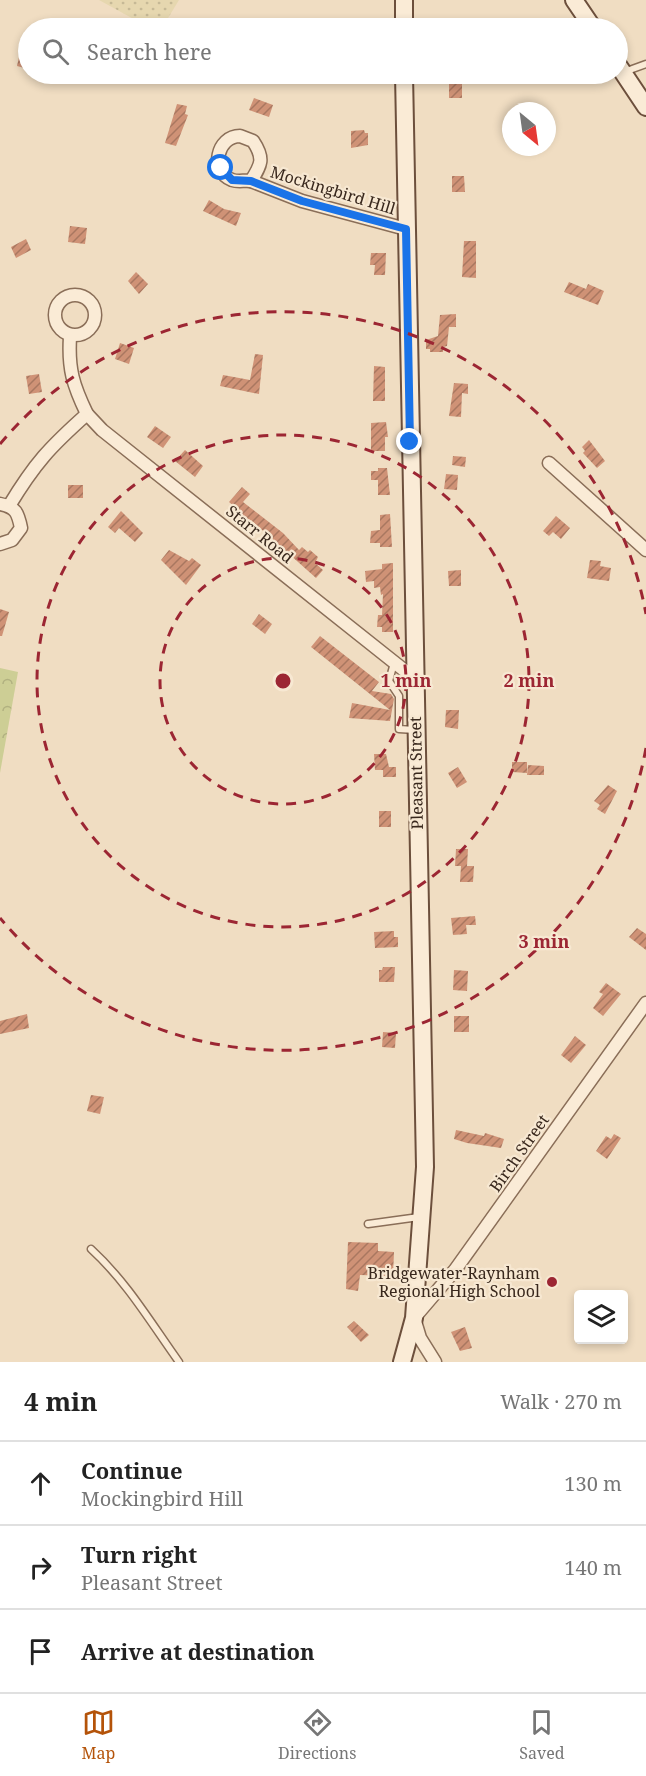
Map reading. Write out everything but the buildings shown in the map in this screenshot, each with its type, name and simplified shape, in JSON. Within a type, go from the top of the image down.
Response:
[{"type":"main road","points":[[404,0],[404,18]]},
{"type":"main road","points":[[574,0],[586,18]]},
{"type":"main road","points":[[628,81],[646,107]]},
{"type":"main road","name":"Pleasant Street","points":[[402,1362],[414,1318],[425,1167],[404,84]]},
{"type":"street","name":"Mockingbird Hill","points":[[251,181],[302,201],[406,229]]},
{"type":"street","points":[[0,544],[12,540],[21,528],[17,512],[5,505],[48,448],[87,414],[75,390],[68,364],[70,337]]},
{"type":"street","name":"Starr Road","points":[[87,414],[102,430],[414,678]]},
{"type":"street","points":[[549,463],[646,550]]},
{"type":"street","name":"Birch Street","points":[[414,1318],[455,1270],[646,1003]]},
{"type":"street","points":[[414,1318],[420,1338],[435,1362]]},
{"type":"lane","points":[[628,67],[646,64]]},
{"type":"lane","points":[[394,662],[389,681],[399,696],[399,729],[415,730]]},
{"type":"lane","points":[[368,1224],[423,1217]]},
{"type":"lane","points":[[91,1249],[117,1275],[179,1362]]},
{"type":"shaded area","points":[[99,0],[179,0],[168,18],[132,18]]},
{"type":"green space","points":[[0,668],[18,672],[0,773]]},
{"type":"place","name":"Bridgewater-Raynham Regional High School","points":[[552,1282]]},
{"type":"route","points":[[221,168],[232,180],[251,181],[302,201],[406,229],[410,442]]}]
